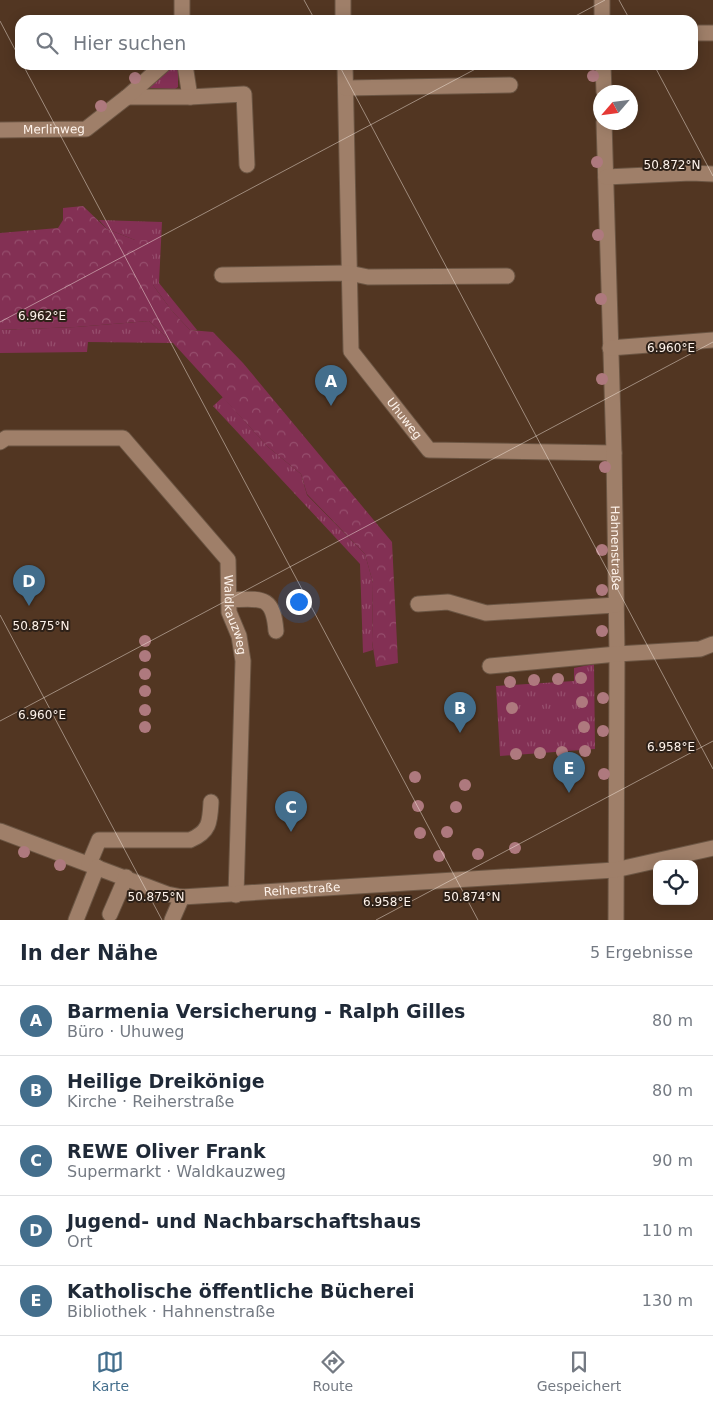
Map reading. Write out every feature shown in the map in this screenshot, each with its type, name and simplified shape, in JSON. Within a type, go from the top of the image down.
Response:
[{"type":"street","points":[[182,0],[182,15]]},
{"type":"street","points":[[342,0],[343,15]]},
{"type":"street","points":[[602,0],[602,15]]},
{"type":"street","points":[[698,33],[713,33]]},
{"type":"street","name":"Merlinweg","points":[[0,130],[86,129],[157,70]]},
{"type":"street","points":[[187,70],[190,97]]},
{"type":"street","name":"Uhuweg","points":[[345,70],[351,351],[429,450],[614,454]]},
{"type":"street","points":[[603,70],[604,85]]},
{"type":"street","points":[[346,88],[510,85]]},
{"type":"street","points":[[127,97],[190,97],[244,94],[246,165]]},
{"type":"street","name":"Hahnenstraße","points":[[604,130],[614,454],[616,920]]},
{"type":"street","points":[[606,177],[691,173],[713,174]]},
{"type":"street","points":[[222,275],[349,273],[368,277],[507,276]]},
{"type":"street","points":[[610,348],[713,340]]},
{"type":"street","name":"Waldkauzweg","points":[[0,442],[6,438],[123,438],[228,560],[228,612],[239,636],[243,661],[236,894]]},
{"type":"street","points":[[229,600],[257,599],[266,602],[272,608],[275,615],[276,632]]},
{"type":"street","points":[[418,604],[448,602],[486,612],[616,605]]},
{"type":"street","points":[[490,666],[616,654],[700,649],[713,644]]},
{"type":"street","points":[[76,920],[93,865],[98,840],[190,840],[206,830],[212,802]]},
{"type":"street","name":"Reiherstraße","points":[[0,831],[167,894],[182,897],[615,870],[713,848]]},
{"type":"street","points":[[110,914],[126,877]]},
{"type":"street","points":[[172,920],[182,897]]},
{"type":"green space","points":[[170,70],[178,70],[178,87],[175,89],[150,88],[151,85]]},
{"type":"green space","points":[[83,206],[107,229],[135,240],[148,240],[153,257],[153,285],[172,311],[190,330],[213,332],[243,363],[392,542],[398,663],[376,667],[372,641],[373,583],[365,554],[307,494],[301,474],[268,447],[173,343],[149,321],[76,327],[0,330],[0,233],[58,228],[63,220],[63,208]]},
{"type":"green space","points":[[99,220],[162,222],[159,283],[197,330],[190,330],[172,311],[153,285],[153,257],[135,240],[107,229]]},
{"type":"green space","points":[[149,321],[173,343],[88,342],[87,352],[0,353],[0,330],[76,327]]},
{"type":"green space","points":[[223,397],[268,447],[301,474],[307,495],[365,554],[373,583],[373,650],[363,653],[360,564],[213,406]]},
{"type":"green space","points":[[594,664],[595,749],[500,756],[496,686],[574,681],[574,668]]},
{"type":"place","name":"Barmenia Versicherung - Ralph Gilles","points":[[331,406]]},
{"type":"place","name":"Jugend- und Nachbarschaftshaus","points":[[29,606]]},
{"type":"place","name":"Heilige Dreikönige","points":[[460,733]]},
{"type":"place","name":"Katholische öffentliche Bücherei","points":[[569,793]]},
{"type":"place","name":"REWE Oliver Frank","points":[[291,832]]}]
